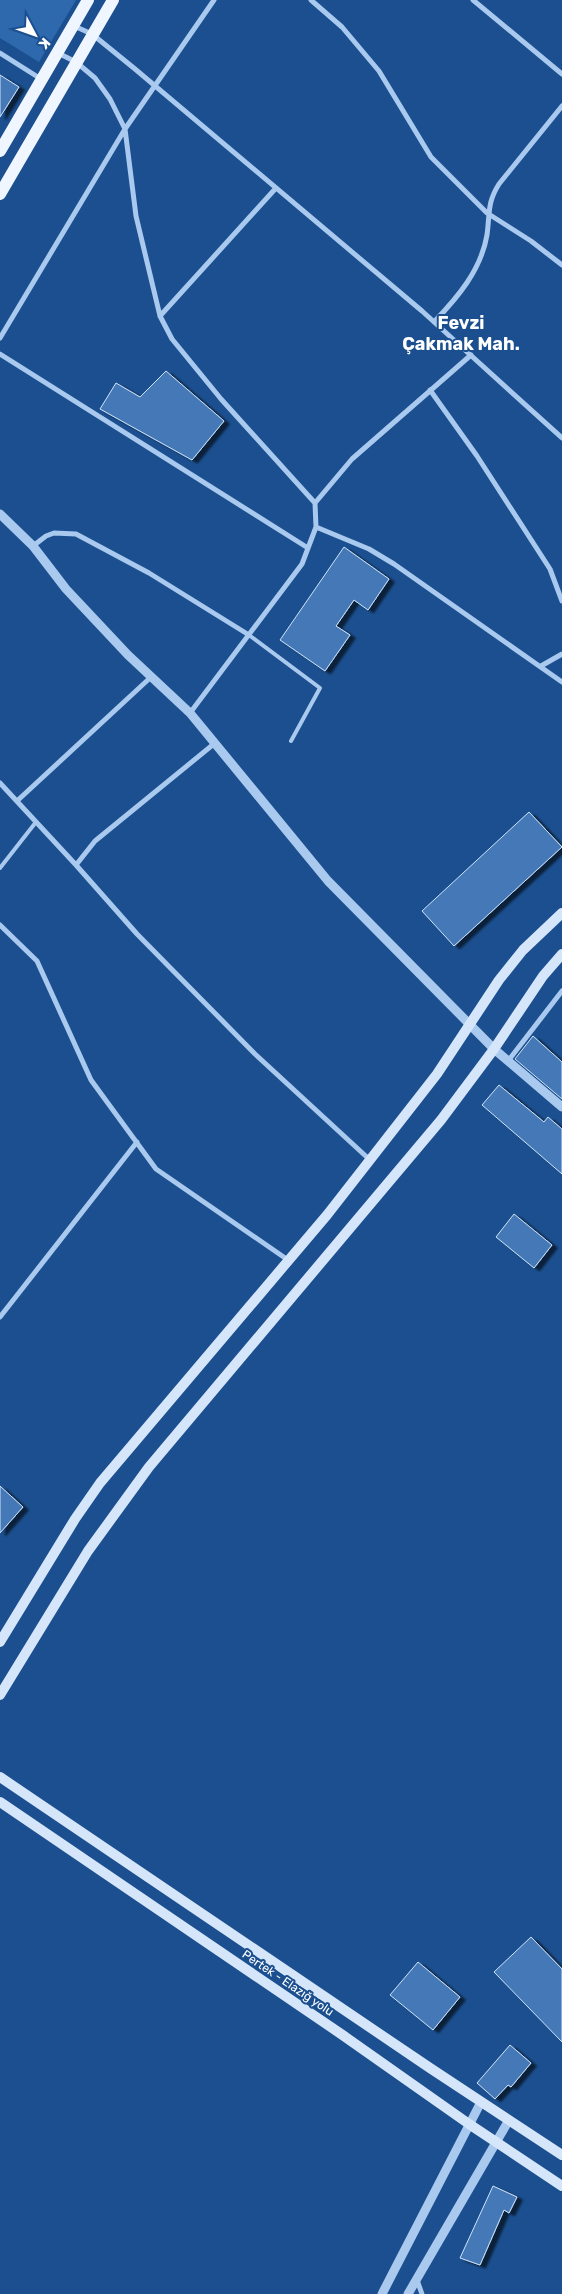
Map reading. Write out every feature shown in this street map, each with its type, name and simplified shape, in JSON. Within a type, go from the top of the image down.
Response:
[{"type":"main road","points":[[0,151],[88,0]]},
{"type":"main road","points":[[0,194],[113,0]]},
{"type":"main road","points":[[0,1642],[75,1519],[100,1483],[289,1261],[437,1074],[499,980],[523,950],[562,913]]},
{"type":"main road","points":[[0,1695],[88,1551],[149,1467],[441,1120],[494,1049],[543,976],[562,954]]},
{"type":"main road","name":"Pertek - Elazığ yolu","points":[[0,1777],[562,2155]]},
{"type":"main road","name":"Pertek - Elazığ yolu","points":[[0,1802],[562,2186]]},
{"type":"street","points":[[0,338],[125,129],[214,0]]},
{"type":"street","points":[[310,0],[342,27],[379,71],[431,157],[487,213],[531,241],[562,265]]},
{"type":"street","points":[[473,0],[562,74]]},
{"type":"street","points":[[73,25],[92,34],[276,188],[434,322],[562,438]]},
{"type":"street","points":[[0,52],[42,79]]},
{"type":"street","points":[[57,53],[76,62],[95,78],[110,100],[125,129],[136,216],[160,316],[172,339],[315,503],[316,527],[302,564],[190,713]]},
{"type":"street","points":[[434,322],[464,289],[476,269],[487,234],[487,213],[491,196],[562,106]]},
{"type":"street","points":[[160,316],[276,188]]},
{"type":"street","points":[[0,354],[308,548]]},
{"type":"street","points":[[315,503],[352,459],[471,355]]},
{"type":"street","points":[[430,390],[477,456],[550,569],[562,601]]},
{"type":"street","points":[[0,514],[33,546],[66,589],[151,678],[190,713],[328,880],[494,1049],[562,1107]]},
{"type":"street","points":[[316,527],[369,549],[394,564],[562,682]]},
{"type":"street","points":[[33,546],[46,536],[54,533],[69,532],[76,534],[149,573],[248,635]]},
{"type":"street","points":[[541,666],[562,654]]},
{"type":"street","points":[[17,801],[151,678]]},
{"type":"street","points":[[76,865],[95,841],[215,744]]},
{"type":"street","points":[[0,783],[137,934],[248,1047],[370,1160]]},
{"type":"street","points":[[0,925],[37,961],[91,1080],[156,1169],[289,1261]]},
{"type":"street","points":[[507,1061],[562,992]]},
{"type":"street","points":[[0,1317],[137,1142]]},
{"type":"street","points":[[382,2294],[481,2102]]},
{"type":"street","points":[[408,2294],[509,2120]]},
{"type":"street","points":[[416,2279],[422,2294]]},
{"type":"lane","points":[[248,635],[320,688],[291,741]]},
{"type":"lane","points":[[0,868],[36,822]]},
{"type":"shaded area","points":[[0,0],[76,0],[39,62],[0,38]]},
{"type":"building","points":[[0,75],[19,87],[0,117]]},
{"type":"building","points":[[166,371],[224,421],[192,460],[100,409],[116,383],[140,397]]},
{"type":"building","points":[[344,547],[389,579],[368,610],[354,600],[336,626],[350,635],[325,671],[280,640]]},
{"type":"building","points":[[529,812],[562,847],[454,946],[422,911]]},
{"type":"building","points":[[533,1036],[562,1062],[562,1099],[515,1059]]},
{"type":"building","points":[[499,1085],[544,1122],[548,1117],[562,1129],[562,1174],[482,1105]]},
{"type":"building","points":[[514,1214],[552,1245],[534,1268],[496,1237]]},
{"type":"building","points":[[0,1486],[23,1507],[0,1533]]},
{"type":"building","points":[[531,1937],[562,1969],[562,2042],[494,1972]]},
{"type":"building","points":[[418,1962],[460,1997],[433,2030],[390,1995]]},
{"type":"building","points":[[510,2045],[531,2063],[511,2087],[508,2085],[495,2099],[477,2083]]},
{"type":"building","points":[[493,2186],[517,2197],[509,2213],[504,2210],[480,2265],[460,2258]]},
{"type":"district","name":"Fevzi Çakmak Mah.","points":[[461,333]]}]
